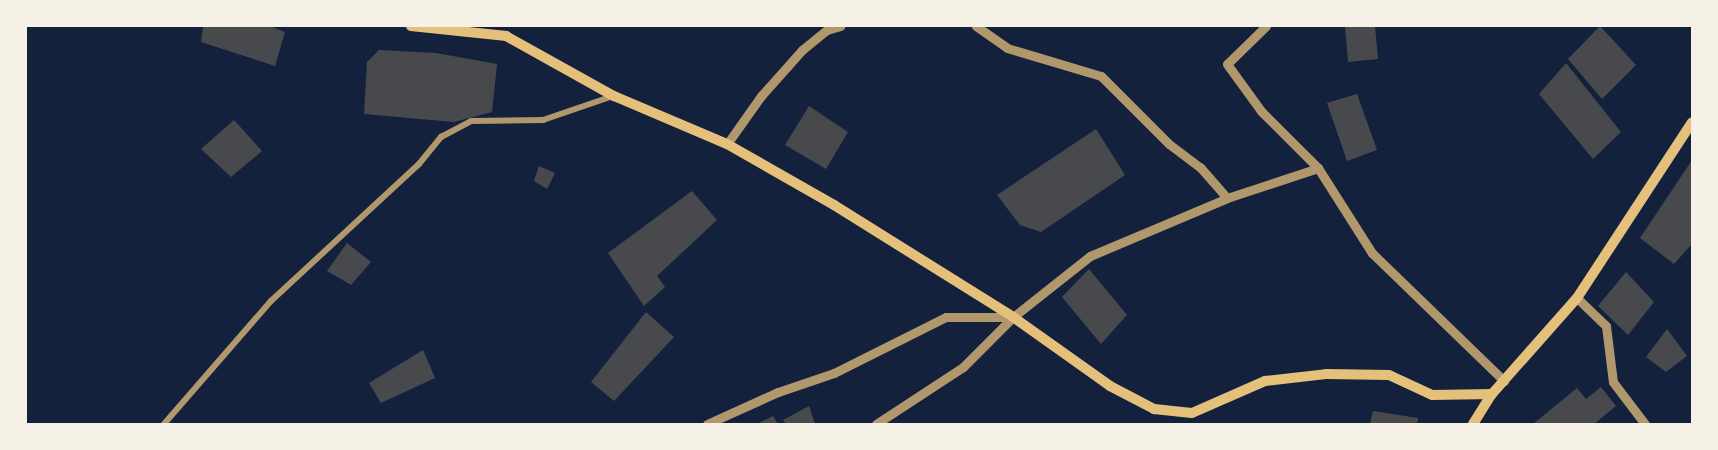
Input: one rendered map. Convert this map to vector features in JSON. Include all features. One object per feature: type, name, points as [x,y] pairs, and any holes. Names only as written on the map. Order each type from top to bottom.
[{"type":"main road","points":[[411,26],[506,36],[614,96],[727,144],[1013,317],[1110,386],[1154,409],[1192,413],[1265,381],[1326,374],[1389,375],[1432,395],[1492,394]]},
{"type":"main road","points":[[1473,424],[1492,394],[1577,298],[1692,122]]},
{"type":"street","points":[[727,144],[761,96],[802,50],[827,30],[840,26]]},
{"type":"street","points":[[976,26],[1007,48],[1101,76],[1169,144],[1200,167],[1227,198]]},
{"type":"street","points":[[1266,26],[1227,64],[1260,111],[1318,168],[1372,254],[1504,381]]},
{"type":"street","points":[[164,424],[272,301],[418,164],[441,137],[471,122],[543,120],[614,96]]},
{"type":"street","points":[[876,424],[963,368],[1013,317],[1090,256],[1227,198],[1318,168]]},
{"type":"street","points":[[1577,298],[1606,326],[1613,382],[1645,424]]},
{"type":"street","points":[[707,424],[778,392],[834,373],[946,317],[1013,317]]},
{"type":"building","points":[[198,26],[269,26],[285,32],[275,66],[201,42],[203,27]]},
{"type":"building","points":[[1345,26],[1375,26],[1378,59],[1348,62]]},
{"type":"building","points":[[1600,26],[1636,65],[1602,99],[1568,59]]},
{"type":"building","points":[[379,50],[436,53],[497,64],[492,112],[454,122],[364,114],[367,62]]},
{"type":"building","points":[[1566,63],[1621,132],[1593,159],[1539,94]]},
{"type":"building","points":[[1357,94],[1377,150],[1347,161],[1327,103]]},
{"type":"building","points":[[809,106],[848,132],[826,169],[785,145]]},
{"type":"building","points":[[234,120],[262,151],[231,177],[201,149]]},
{"type":"building","points":[[1096,129],[1125,175],[1041,232],[1020,225],[997,195]]},
{"type":"building","points":[[1692,160],[1692,244],[1674,264],[1640,238]]},
{"type":"building","points":[[539,166],[555,173],[547,189],[534,181]]},
{"type":"building","points":[[692,191],[717,220],[657,276],[665,287],[644,306],[608,253]]},
{"type":"building","points":[[347,243],[371,262],[351,285],[327,271]]},
{"type":"building","points":[[1089,269],[1127,315],[1101,344],[1062,297]]},
{"type":"building","points":[[1626,272],[1654,302],[1628,335],[1598,306]]},
{"type":"building","points":[[646,312],[674,337],[614,401],[591,382]]},
{"type":"building","points":[[1667,329],[1687,356],[1666,372],[1646,357]]},
{"type":"building","points":[[423,350],[435,378],[381,403],[369,383]]},
{"type":"building","points":[[1601,387],[1616,406],[1594,424],[1533,424],[1577,388],[1586,399]]},
{"type":"building","points":[[809,406],[815,424],[786,424],[783,420]]},
{"type":"building","points":[[1373,411],[1418,418],[1417,424],[1370,424]]},
{"type":"building","points":[[773,416],[778,424],[757,424]]}]
